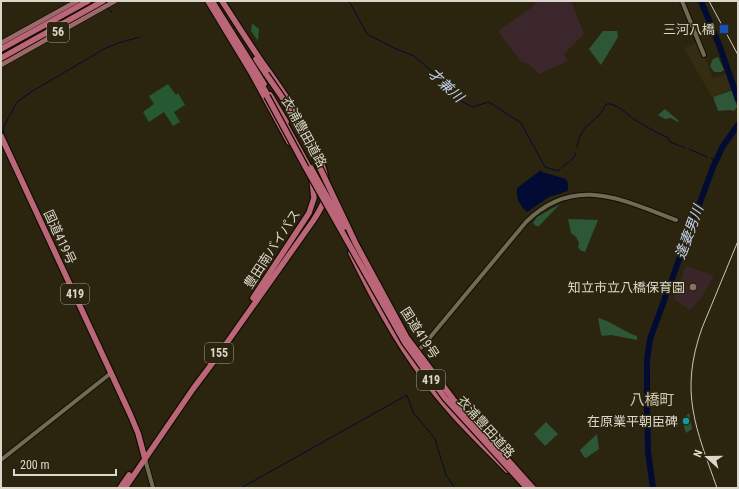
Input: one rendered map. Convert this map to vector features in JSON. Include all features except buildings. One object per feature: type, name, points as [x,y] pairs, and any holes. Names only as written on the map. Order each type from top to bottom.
[{"type":"highway","points":[[1,49],[88,1]]},
{"type":"highway","points":[[1,58],[103,1]]},
{"type":"highway","points":[[210,1],[251,72],[279,126],[308,172],[313,185],[314,195]]},
{"type":"highway","name":"衣浦豊田道路","points":[[210,1],[276,108],[397,330],[445,398],[526,488]]},
{"type":"highway","name":"衣浦豊田道路","points":[[210,1],[278,108],[407,338],[453,399],[534,488]]},
{"type":"highway","name":"155","points":[[222,1],[236,22]]},
{"type":"highway","name":"衣浦豊田道路","points":[[236,22],[251,51],[282,97],[310,146],[352,237],[372,275]]},
{"type":"highway","name":"豊田南バイパス","points":[[144,456],[223,349],[316,216],[322,206],[326,194],[324,170],[306,130],[285,94],[236,22]]},
{"type":"highway","name":"衣浦豊田道路","points":[[235,45],[268,96],[306,168],[356,256]]},
{"type":"highway","name":"国道419号","points":[[1,136],[134,424],[144,456]]},
{"type":"highway","name":"国道419号","points":[[326,194],[330,206],[342,214],[346,220],[415,353],[534,488]]},
{"type":"highway","name":"豊田南バイパス","points":[[144,456],[178,405],[221,348],[242,317],[306,218],[312,205],[314,195]]},
{"type":"highway","name":"国道419号","points":[[314,195],[316,200],[329,212],[346,241],[372,297],[402,348],[426,381],[469,431],[526,488]]},
{"type":"highway","points":[[316,216],[323,210],[329,212]]},
{"type":"highway","name":"419","points":[[388,324],[415,353],[423,369],[426,381]]},
{"type":"highway","name":"155","points":[[120,488],[144,456]]},
{"type":"highway","name":"155","points":[[125,488],[144,456]]},
{"type":"main road","name":"56","points":[[1,43],[77,1]]},
{"type":"main road","name":"56","points":[[1,64],[115,1]]},
{"type":"street","points":[[682,1],[704,55]]},
{"type":"street","points":[[415,353],[526,222],[536,212],[550,203],[567,196],[590,194],[603,195],[676,220]]},
{"type":"street","points":[[1,460],[111,373]]},
{"type":"street","points":[[144,456],[153,488]]},
{"type":"shaded area","points":[[538,1],[571,1],[584,34],[564,54],[568,61],[539,74],[530,65],[520,61],[498,31]]},
{"type":"shaded area","points":[[698,42],[713,78],[726,74],[732,89],[712,97],[684,48]]},
{"type":"shaded area","name":"知立市立八橋保育園","points":[[686,266],[714,276],[701,298],[690,310],[674,299]]},
{"type":"green space","points":[[252,24],[259,29],[258,41],[251,31]]},
{"type":"green space","points":[[603,31],[617,31],[618,37],[601,65],[589,49]]},
{"type":"green space","points":[[718,57],[724,70],[721,72],[714,72],[710,66],[713,59]]},
{"type":"green space","points":[[168,84],[176,95],[178,93],[185,105],[174,112],[180,122],[173,126],[164,112],[149,122],[143,112],[154,104],[149,96]]},
{"type":"green space","points":[[733,90],[737,107],[734,111],[718,111],[713,97]]},
{"type":"green space","points":[[665,109],[679,121],[678,122],[671,118],[665,119],[658,115]]},
{"type":"green space","points":[[560,204],[539,226],[536,226],[533,223],[537,217]]},
{"type":"green space","points":[[568,219],[598,220],[585,252],[580,250],[578,247],[579,243],[576,237],[571,233]]},
{"type":"green space","points":[[598,318],[637,336],[637,340],[611,335],[602,336]]},
{"type":"green space","points":[[689,413],[692,429],[686,433],[682,420]]},
{"type":"green space","points":[[546,422],[558,434],[545,446],[534,434]]},
{"type":"green space","points":[[597,434],[599,449],[586,458],[584,457],[580,450]]},
{"type":"water","points":[[541,170],[542,172],[566,179],[568,183],[568,191],[549,197],[527,212],[519,201],[517,188]]},
{"type":"waterway","name":"才兼川","points":[[349,1],[367,34],[396,49],[414,56],[440,78],[456,98],[472,107],[489,102],[521,123],[545,167],[558,171],[571,161],[576,153]]},
{"type":"waterway","points":[[701,1],[720,47],[738,100]]},
{"type":"waterway","points":[[108,8],[112,13]]},
{"type":"waterway","points":[[3,134],[4,126],[17,102],[31,92],[104,49],[118,43],[140,37]]},
{"type":"waterway","name":"才兼川","points":[[577,147],[582,131],[600,114],[606,104],[610,104],[618,107],[637,121],[668,138],[670,142],[685,148]]},
{"type":"waterway","name":"逢妻男川","points":[[653,488],[648,452],[647,403],[647,360],[650,339],[713,167],[723,146],[738,125]]},
{"type":"waterway","name":"才兼川","points":[[689,149],[707,157]]},
{"type":"waterway","name":"才兼川","points":[[711,158],[716,162]]},
{"type":"waterway","points":[[241,488],[407,395],[413,412],[435,439],[446,475],[455,488]]},
{"type":"railway","points":[[709,1],[738,55]]},
{"type":"railway","points":[[717,488],[697,428],[693,410],[691,391],[692,372],[695,351],[702,328],[738,241]]},
{"type":"place","name":"三河八橋","points":[[724,29]]},
{"type":"place","name":"知立市立八橋保育園","points":[[693,287]]},
{"type":"place","name":"在原業平朝臣碑","points":[[686,421]]},
{"type":"district","name":"八橋町","points":[[652,400]]}]
